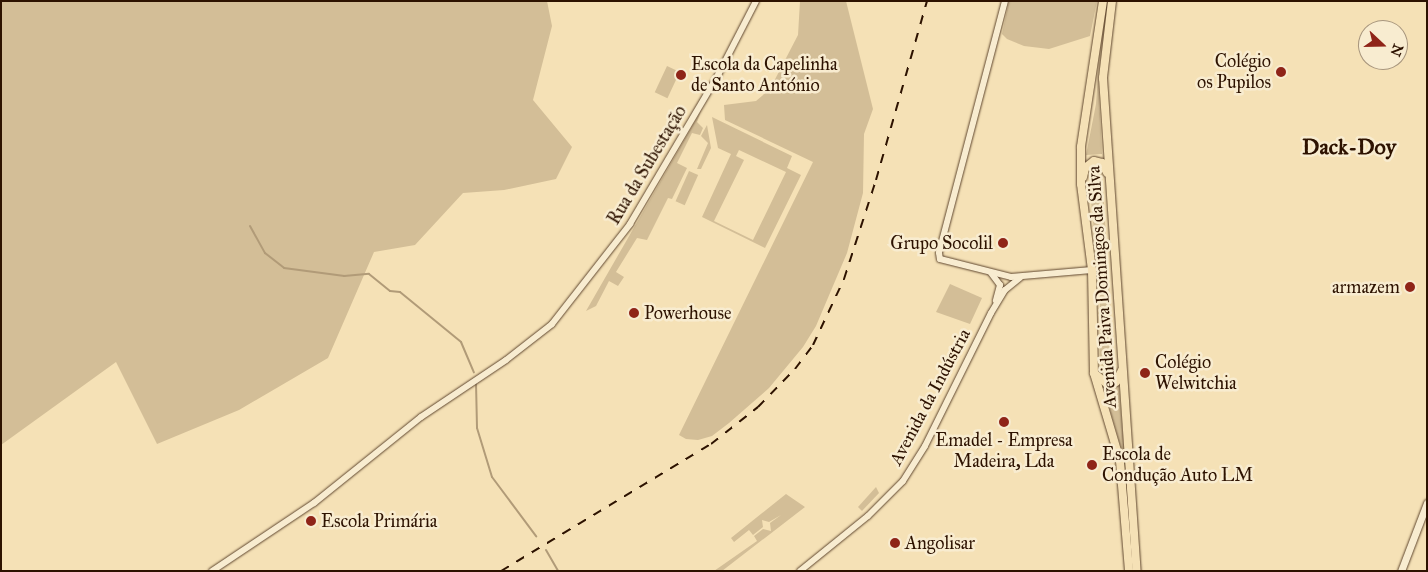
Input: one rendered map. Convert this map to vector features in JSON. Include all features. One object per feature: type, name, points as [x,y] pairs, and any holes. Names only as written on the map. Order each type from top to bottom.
[{"type":"main road","name":"Avenida Paiva Domingos da Silva","points":[[1103,1],[1081,147],[1081,184],[1092,270],[1094,373],[1120,461],[1129,571]]},
{"type":"main road","name":"Avenida Paiva Domingos da Silva","points":[[1112,1],[1103,78],[1137,571]]},
{"type":"main road","points":[[1081,184],[1085,168],[1094,161],[1102,163],[1110,182]]},
{"type":"main road","points":[[1094,373],[1101,382],[1112,383],[1120,378],[1123,368]]},
{"type":"main road","points":[[1401,571],[1427,503]]},
{"type":"street","name":"Rua da Subestação","points":[[212,571],[314,504],[421,418],[552,324],[620,239],[701,105],[756,1]]},
{"type":"street","points":[[1005,1],[939,253],[945,262],[991,274],[1023,276],[1092,270]]},
{"type":"street","name":"Avenida da Indústria","points":[[991,274],[1000,285],[991,313]]},
{"type":"street","name":"Avenida da Indústria","points":[[800,571],[868,516],[903,481],[928,440],[991,313],[1005,290],[1023,276]]},
{"type":"shaded area","points":[[1,1],[547,1],[552,26],[533,100],[572,147],[556,179],[504,190],[463,193],[415,245],[374,252],[328,358],[239,410],[157,444],[116,362],[1,445]]},
{"type":"shaded area","points":[[800,1],[846,1],[873,109],[864,134],[863,193],[847,253],[816,326],[803,347],[769,388],[729,423],[712,436],[698,440],[686,439],[679,435],[813,162],[725,120],[724,105],[756,101],[770,89],[798,35]]},
{"type":"shaded area","points":[[1009,1],[1097,1],[1090,36],[1049,49],[1024,46],[1007,39],[1002,34]]},
{"type":"shaded area","points":[[667,66],[680,72],[667,98],[655,92]]},
{"type":"shaded area","points":[[1098,75],[1102,154],[1086,155],[1096,104]]},
{"type":"shaded area","points":[[701,111],[697,122],[703,128],[700,135],[692,133],[677,163],[687,168],[672,199],[668,198],[647,240],[637,238],[616,272],[624,277],[618,286],[609,281],[596,306],[586,311]]},
{"type":"shaded area","points":[[712,117],[792,156],[787,168],[801,175],[765,248],[702,217],[731,154],[718,148]],"holes":[[[739,150],[786,172],[753,240],[714,221],[744,160],[736,156]]]},
{"type":"shaded area","points":[[707,125],[711,148],[701,169],[697,169],[708,143],[701,136]]},
{"type":"shaded area","points":[[1095,167],[1100,170],[1102,176],[1106,235],[1114,365],[1109,375],[1103,372],[1100,359],[1100,291],[1089,181]]},
{"type":"shaded area","points":[[689,171],[698,175],[685,205],[676,201]]},
{"type":"shaded area","points":[[950,284],[982,298],[970,324],[936,312]]},
{"type":"shaded area","points":[[1119,385],[1122,427],[1126,464],[1103,387]]},
{"type":"shaded area","points":[[876,487],[879,493],[862,511],[858,507]]},
{"type":"shaded area","points":[[786,494],[805,507],[722,571],[714,571],[757,541],[754,536],[763,529],[771,531],[770,523],[781,515],[769,522],[762,520],[763,527],[753,535],[749,530],[734,542],[731,538]]},
{"type":"waterway","points":[[250,226],[265,253],[284,268],[344,276],[369,274],[390,291],[400,292],[461,342],[474,372]]},
{"type":"waterway","points":[[476,383],[477,428],[492,477],[536,536]]},
{"type":"waterway","points":[[546,550],[558,571]]},
{"type":"railway","points":[[501,571],[711,444],[758,407],[795,369],[813,345],[844,279],[876,180],[927,1]]},
{"type":"place","name":"Colégio os Pupilos","points":[[1281,72]]},
{"type":"place","name":"Escola da Capelinha de Santo António","points":[[681,75]]},
{"type":"place","name":"Grupo Socolil","points":[[1003,243]]},
{"type":"place","name":"armazem","points":[[1410,287]]},
{"type":"place","name":"Powerhouse","points":[[634,313]]},
{"type":"place","name":"Colégio Welwitchia","points":[[1145,373]]},
{"type":"place","name":"Emadel - Empresa Madeira, Lda","points":[[1004,422]]},
{"type":"place","name":"Escola de Condução Auto LM","points":[[1092,465]]},
{"type":"place","name":"Escola Primária","points":[[311,521]]},
{"type":"place","name":"Angolisar","points":[[895,543]]},
{"type":"district","name":"Dack-Doy","points":[[1349,147]]}]
